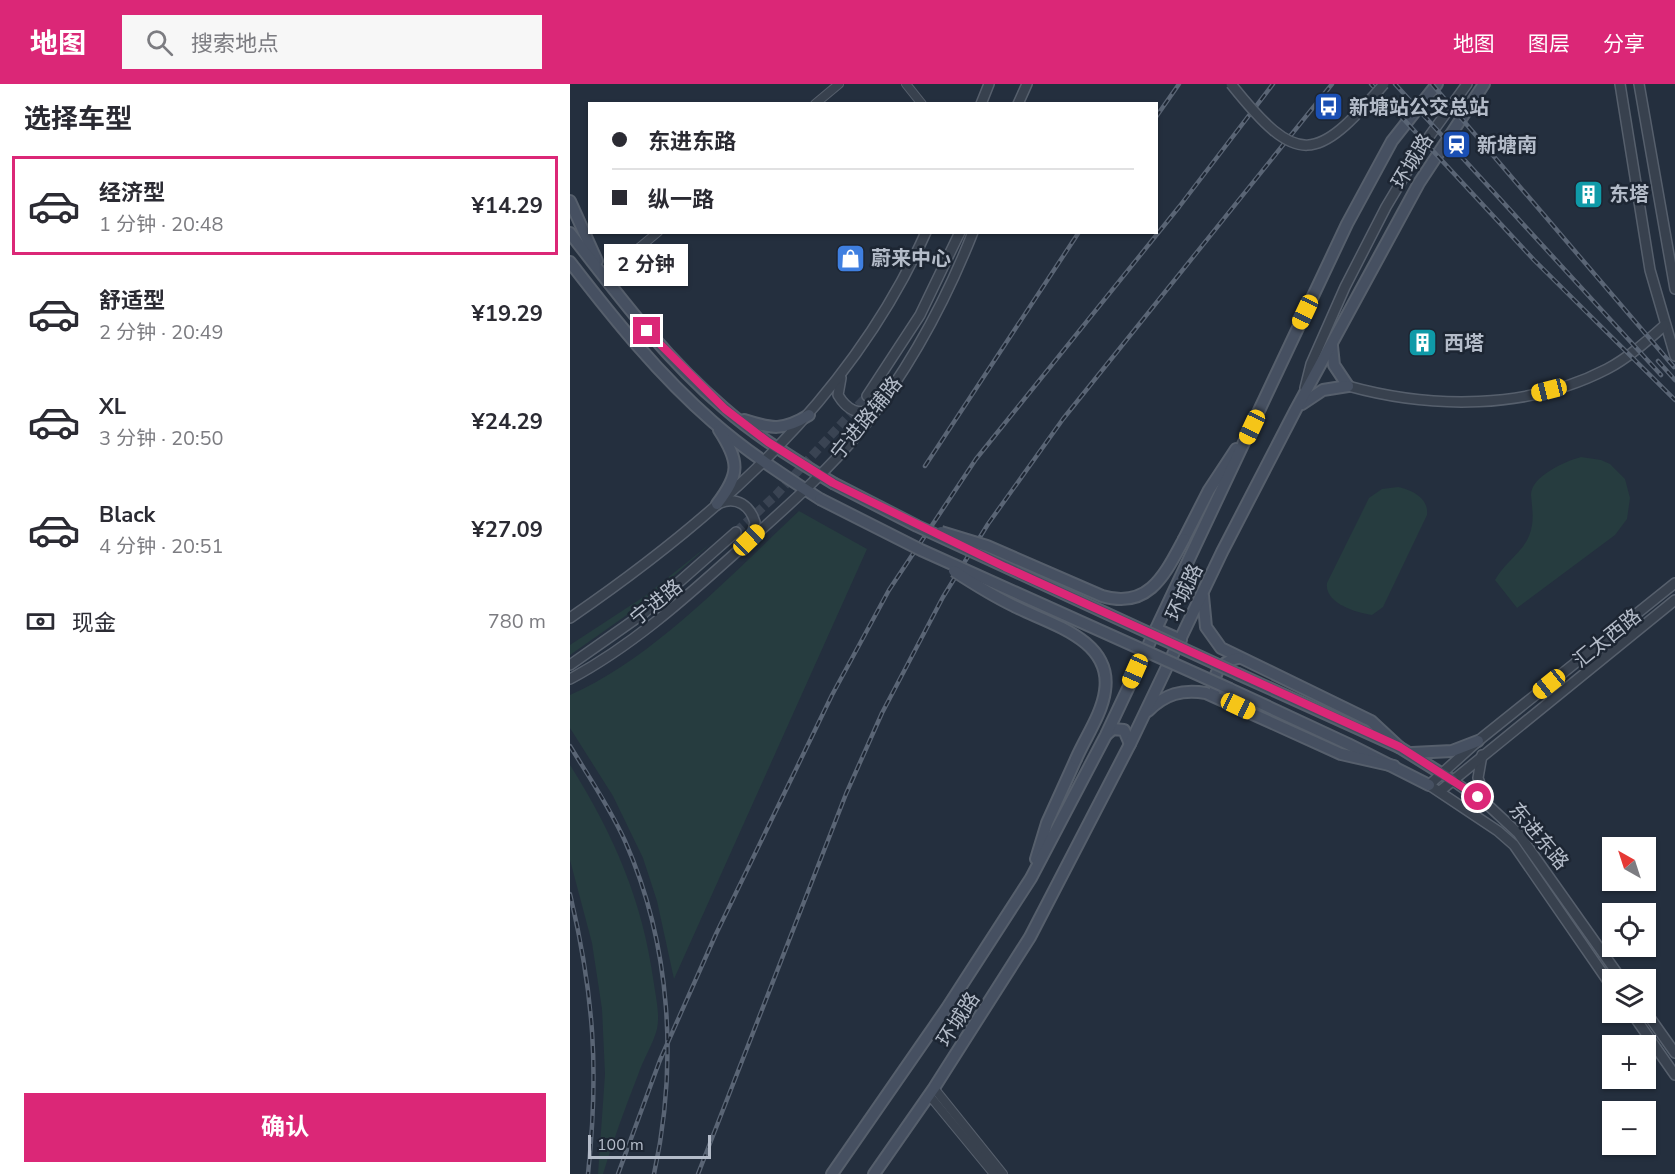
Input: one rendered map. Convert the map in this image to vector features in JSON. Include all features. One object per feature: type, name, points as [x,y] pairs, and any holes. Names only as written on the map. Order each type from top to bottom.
[{"type":"main road","name":"环城路","points":[[1030,878],[1106,735],[1329,263],[1392,141],[1437,84]]},
{"type":"main road","name":"环城路","points":[[874,1174],[931,1092],[1030,937],[1130,744],[1295,411],[1419,183],[1484,84]]},
{"type":"main road","points":[[570,201],[604,277]]},
{"type":"main road","points":[[570,233],[665,351],[725,409],[777,447],[833,483],[917,526],[1400,747]]},
{"type":"main road","points":[[570,262],[640,350],[714,423],[763,461],[820,499],[921,550],[1230,689],[1394,766]]},
{"type":"main road","points":[[1295,411],[1316,394],[1331,388],[1348,386],[1334,365],[1332,345]]},
{"type":"main road","points":[[725,409],[744,420],[775,428],[791,426],[809,415]]},
{"type":"main road","points":[[714,423],[730,447],[736,470],[733,481],[717,504]]},
{"type":"main road","points":[[917,526],[975,542],[1097,594],[1120,600],[1139,596],[1156,584],[1184,539],[1219,472],[1252,427]]},
{"type":"main road","points":[[832,1174],[947,1008],[1030,878],[1047,823],[1106,690],[1104,668],[1100,659],[1079,637],[992,594],[921,550]]},
{"type":"main road","points":[[1203,595],[1204,619],[1209,635],[1221,648],[1371,721],[1400,747]]},
{"type":"main road","points":[[1156,629],[1181,640]]},
{"type":"main road","points":[[1219,698],[1214,684],[1216,675],[1224,663],[1238,658]]},
{"type":"main road","points":[[1143,715],[1160,699],[1181,691],[1206,693],[1341,754],[1394,766]]},
{"type":"main road","points":[[1106,735],[1119,728],[1128,735],[1130,744]]},
{"type":"main road","points":[[1410,753],[1452,751],[1478,741]]},
{"type":"main road","name":"东进东路","points":[[1400,747],[1452,780]]},
{"type":"main road","name":"东进东路","points":[[1394,766],[1429,785]]},
{"type":"street","points":[[817,102],[839,84]]},
{"type":"street","points":[[906,84],[920,102]]},
{"type":"street","points":[[982,102],[989,84]]},
{"type":"street","points":[[1019,102],[1027,84]]},
{"type":"street","points":[[1231,84],[1269,128],[1283,139],[1300,145],[1318,143],[1341,130],[1384,84]]},
{"type":"street","points":[[1302,399],[1311,364],[1346,287],[1404,175],[1467,84]]},
{"type":"street","points":[[1620,84],[1650,270],[1675,356]]},
{"type":"street","points":[[1639,84],[1675,289]]},
{"type":"street","points":[[604,277],[656,234]]},
{"type":"street","points":[[570,618],[633,574],[717,504],[809,415],[841,375],[895,298],[925,234]]},
{"type":"street","points":[[867,396],[920,315],[959,234]]},
{"type":"street","name":"宁进路辅路","points":[[570,678],[633,639],[749,540],[819,474],[861,430],[911,360],[935,318],[957,274],[972,234]]},
{"type":"street","points":[[1348,386],[1408,399],[1448,402],[1489,400],[1530,394],[1569,384],[1607,369],[1665,325]]},
{"type":"street","points":[[841,375],[838,395],[849,409],[870,410],[880,404]]},
{"type":"street","points":[[717,504],[733,500],[748,507],[755,522],[753,534],[749,540]]},
{"type":"street","name":"宁进路","points":[[570,665],[644,614],[736,532]]},
{"type":"street","name":"汇太西路","points":[[1429,785],[1478,741],[1675,584]]},
{"type":"street","name":"汇太西路","points":[[1440,791],[1675,600]]},
{"type":"street","points":[[1483,754],[1478,778],[1483,795],[1490,807]]},
{"type":"street","name":"东进东路","points":[[1452,780],[1490,807],[1518,833],[1545,867],[1615,969]]},
{"type":"street","name":"东进东路","points":[[1429,785],[1498,831],[1514,845],[1602,973]]},
{"type":"street","points":[[1639,1023],[1675,1075]]},
{"type":"street","points":[[1654,1023],[1675,1053]]},
{"type":"street","points":[[931,1092],[994,1174]]},
{"type":"street","points":[[931,1092],[1003,1174]]},
{"type":"green space","points":[[1581,457],[1610,464],[1625,479],[1630,498],[1627,519],[1615,535],[1517,608],[1495,580],[1529,536],[1533,520],[1531,495],[1533,488],[1550,470]]},
{"type":"green space","points":[[1398,487],[1419,496],[1425,504],[1427,515],[1383,607],[1372,615],[1342,606],[1327,590],[1327,583],[1369,498],[1382,489]]},
{"type":"green space","points":[[799,511],[867,549],[674,979],[657,901],[643,858],[613,796],[570,728],[570,695],[632,660],[662,637],[691,613]]},
{"type":"green space","points":[[711,543],[641,605],[570,655],[570,645],[645,596]]},
{"type":"green space","points":[[570,765],[613,843],[634,897],[649,954],[658,1012],[655,1035],[628,1100],[603,1174],[598,1174],[605,1074],[602,1009],[592,943],[570,860]]},
{"type":"tunnel","points":[[736,532],[776,495],[867,396]]},
{"type":"railway","points":[[1158,114],[1179,84]]},
{"type":"railway","points":[[1158,233],[1273,84]]},
{"type":"railway","points":[[698,1174],[846,794],[882,713],[943,597],[988,524],[1063,419],[1332,84]]},
{"type":"railway","points":[[1371,84],[1534,260],[1675,400]]},
{"type":"railway","points":[[1395,84],[1661,375]]},
{"type":"railway","points":[[1432,84],[1674,367]]},
{"type":"railway","points":[[925,466],[1078,234]]},
{"type":"railway","points":[[618,1174],[660,1060],[716,934],[832,695],[889,590],[976,459],[1157,234]]},
{"type":"railway","points":[[1658,361],[1675,380]]},
{"type":"railway","points":[[570,746],[625,841],[652,921],[661,963],[668,1048],[662,1132],[654,1174]]},
{"type":"railway","points":[[570,894],[584,966],[592,1033],[593,1101],[588,1174]]},
{"type":"place","name":"新塘站公交总站","points":[[1328,107]]},
{"type":"place","name":"新塘南","points":[[1456,145]]},
{"type":"place","name":"东塔","points":[[1588,194]]},
{"type":"place","name":"蔚来中心","points":[[850,258]]},
{"type":"place","name":"西塔","points":[[1423,343]]},
{"type":"route","points":[[647,331],[683,370],[725,409],[768,442],[833,483],[877,507],[1005,567],[1400,747],[1478,797]]}]
